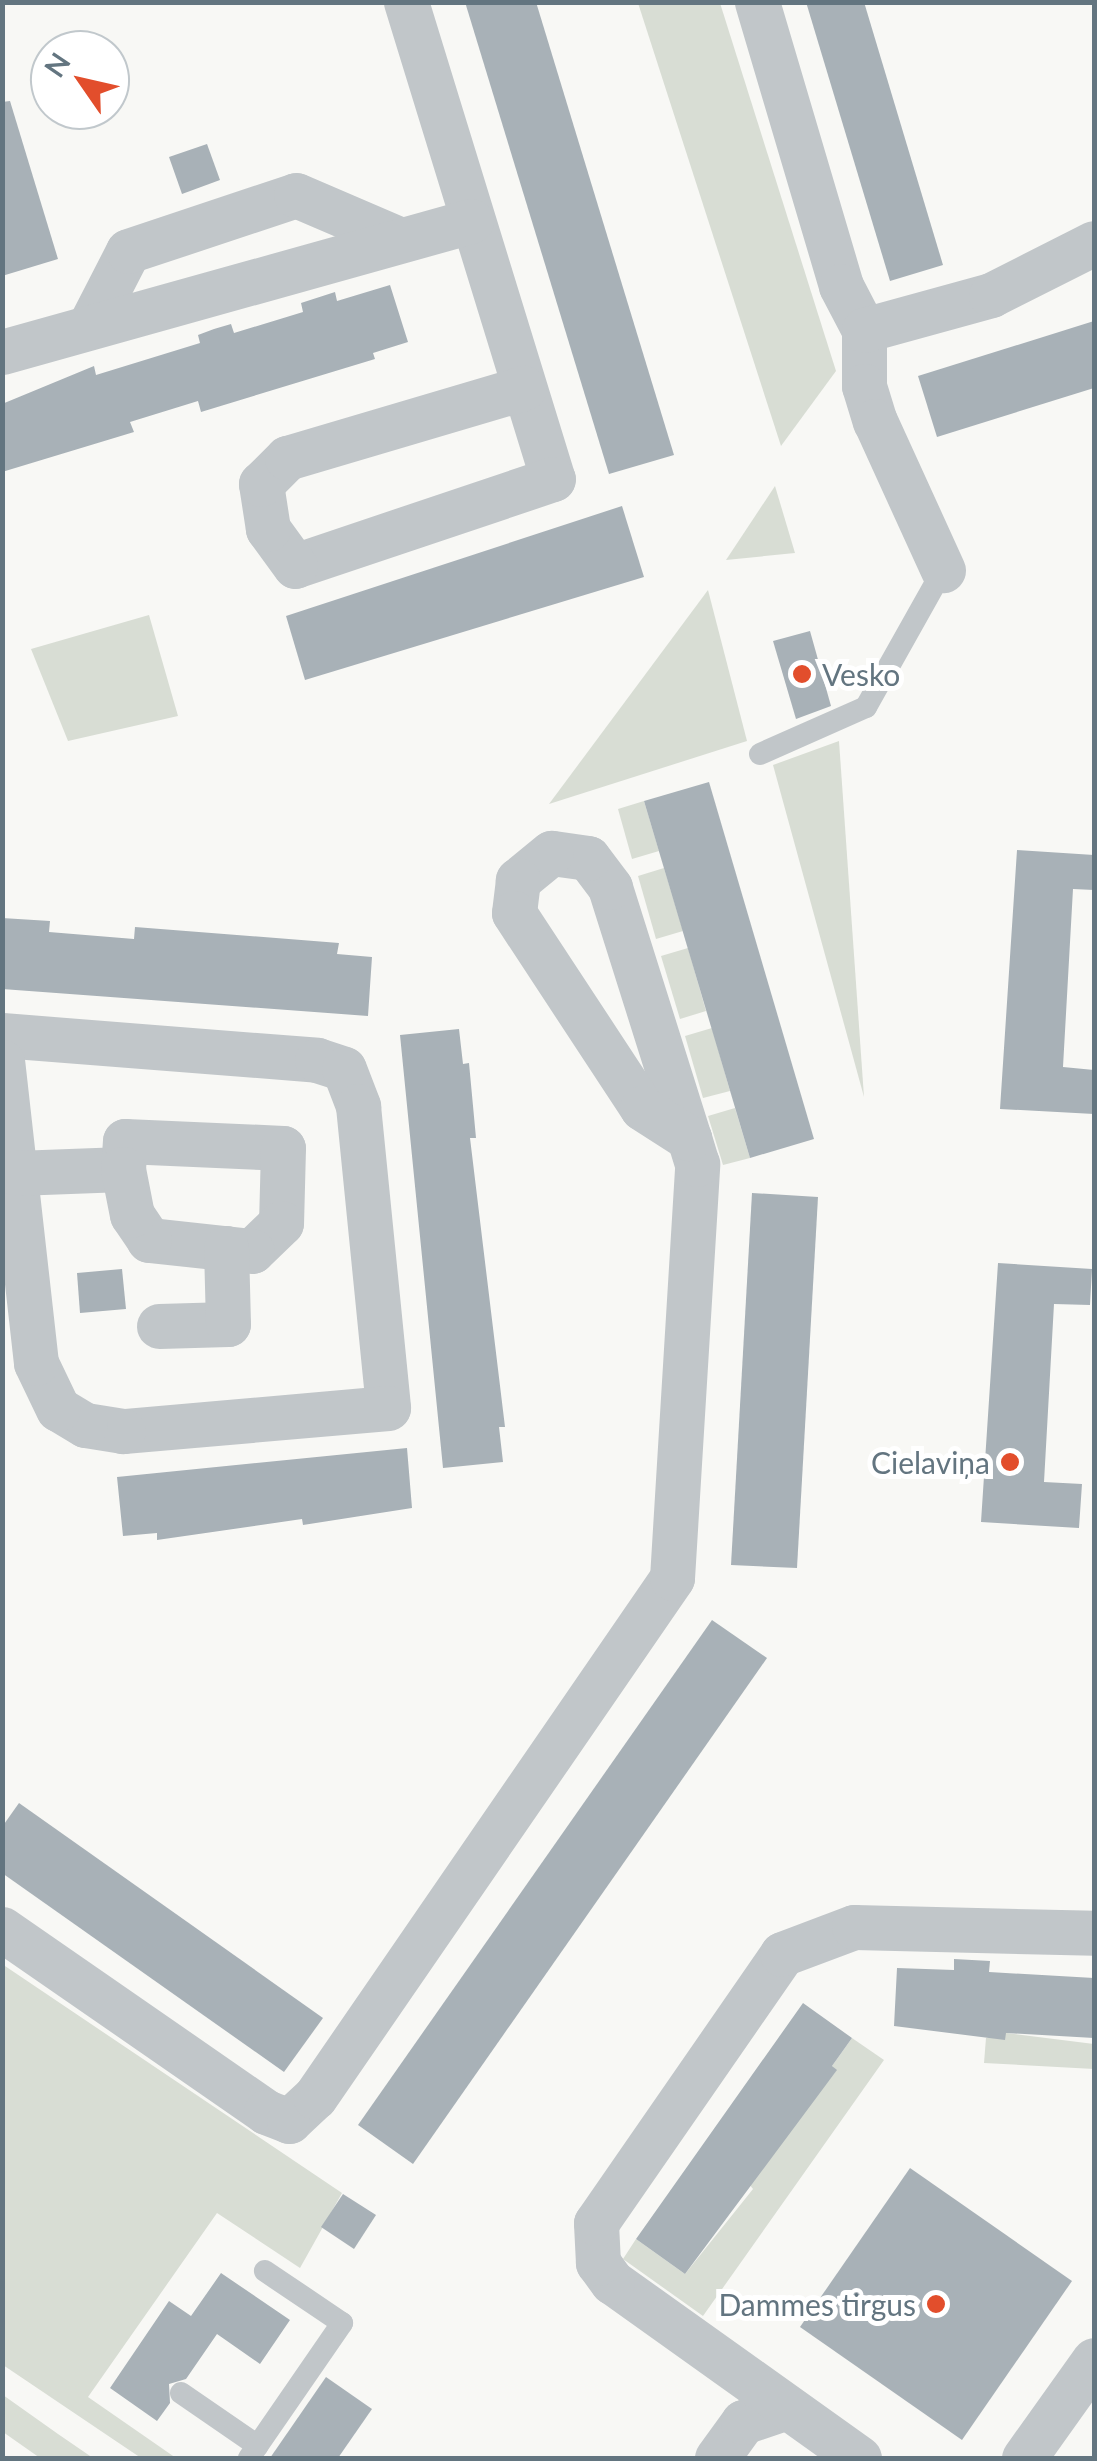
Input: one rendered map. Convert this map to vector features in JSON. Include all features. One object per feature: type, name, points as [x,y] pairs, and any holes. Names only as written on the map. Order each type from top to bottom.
[{"type":"street","points":[[406,2],[470,221],[524,388],[553,479],[295,566],[268,529],[261,484],[287,458],[524,388]]},
{"type":"street","points":[[758,2],[841,286],[864,330],[864,386],[875,421],[943,570]]},
{"type":"street","points":[[89,327],[128,251],[296,195],[401,240]]},
{"type":"street","points":[[2,352],[470,221]]},
{"type":"street","points":[[864,330],[991,296],[1094,243]]},
{"type":"street","points":[[2,1929],[266,2112],[290,2121],[315,2097],[672,1578],[700,1188],[689,1138],[602,869],[569,851],[552,853],[518,880],[512,896],[519,925],[642,1108],[689,1138]]},
{"type":"street","points":[[2,1036],[316,1060],[344,1069],[358,1106],[388,1408],[123,1431],[70,1418],[44,1388],[36,1363],[2,1062]]},
{"type":"street","points":[[124,1140],[283,1148],[282,1223],[252,1251],[149,1240],[132,1215],[123,1169],[124,1140]]},
{"type":"street","points":[[16,1172],[123,1169]]},
{"type":"street","points":[[159,1326],[228,1324],[226,1248]]},
{"type":"street","points":[[859,2458],[612,2282],[598,2263],[596,2222],[782,1954],[854,1927],[1094,1933]]},
{"type":"street","points":[[1024,2458],[1094,2360]]},
{"type":"street","points":[[716,2458],[742,2422],[787,2407]]},
{"type":"lane","points":[[760,754],[866,707],[943,570]]},
{"type":"lane","points":[[181,2393],[253,2452],[342,2324],[265,2271]]},
{"type":"shaded area","points":[[638,3],[720,3],[836,371],[781,446]]},
{"type":"shaded area","points":[[775,486],[795,553],[726,560]]},
{"type":"shaded area","points":[[708,590],[747,741],[549,804]]},
{"type":"shaded area","points":[[149,615],[178,716],[68,741],[31,649]]},
{"type":"shaded area","points":[[839,741],[864,1097],[773,765]]},
{"type":"shaded area","points":[[644,801],[659,851],[632,859],[618,809]]},
{"type":"shaded area","points":[[664,868],[683,931],[656,939],[638,876]]},
{"type":"shaded area","points":[[688,948],[706,1011],[680,1019],[661,956]]},
{"type":"shaded area","points":[[712,1028],[730,1091],[703,1098],[685,1036]]},
{"type":"shaded area","points":[[735,1108],[750,1158],[723,1165],[708,1116]]},
{"type":"shaded area","points":[[2,1964],[342,2193],[300,2268],[217,2213],[88,2397],[176,2458],[141,2458],[3,2365]]},
{"type":"shaded area","points":[[1006,2033],[1094,2044],[1094,2069],[984,2063],[986,2038]]},
{"type":"shaded area","points":[[852,2038],[884,2060],[703,2316],[623,2259],[636,2239],[685,2274],[753,2189],[749,2184],[836,2071],[832,2066]]},
{"type":"shaded area","points":[[3,2395],[93,2458],[40,2458],[3,2432]]},
{"type":"building","points":[[465,2],[536,2],[674,455],[609,474]]},
{"type":"building","points":[[806,2],[864,2],[943,265],[890,281]]},
{"type":"building","points":[[10,101],[58,259],[2,276],[2,102]]},
{"type":"building","points":[[207,144],[220,180],[182,194],[169,157]]},
{"type":"building","points":[[390,285],[408,342],[373,353],[375,359],[201,412],[198,401],[130,422],[134,432],[2,472],[2,404],[94,366],[96,375],[200,343],[198,335],[214,329],[231,324],[234,333],[303,312],[301,303],[335,292],[337,301]]},
{"type":"building","points":[[1094,321],[1094,388],[937,437],[918,376]]},
{"type":"building","points":[[622,506],[644,577],[305,680],[286,616]]},
{"type":"building","points":[[810,631],[831,706],[796,719],[773,641]]},
{"type":"building","points":[[709,782],[814,1139],[750,1158],[644,801]]},
{"type":"building","points":[[1017,850],[1094,855],[1094,890],[1073,889],[1063,1067],[1094,1070],[1094,1114],[1000,1109]]},
{"type":"building","points":[[2,918],[50,921],[49,932],[134,939],[135,927],[339,943],[337,954],[372,957],[368,1016],[2,989]]},
{"type":"building","points":[[459,1029],[463,1064],[469,1063],[476,1138],[470,1138],[505,1427],[499,1427],[503,1462],[443,1468],[400,1035]]},
{"type":"building","points":[[752,1193],[818,1197],[797,1568],[731,1565]]},
{"type":"building","points":[[998,1263],[1092,1269],[1090,1305],[1054,1304],[1044,1482],[1082,1484],[1079,1528],[981,1522]]},
{"type":"building","points":[[122,1269],[126,1309],[80,1313],[77,1273]]},
{"type":"building","points":[[407,1448],[412,1508],[303,1525],[302,1519],[157,1540],[157,1533],[123,1536],[117,1477]]},
{"type":"building","points":[[712,1620],[767,1658],[413,2164],[358,2125]]},
{"type":"building","points":[[19,1803],[323,2018],[284,2072],[2,1873],[2,1827]]},
{"type":"building","points":[[954,1959],[990,1961],[989,1972],[1094,1978],[1094,2038],[1006,2033],[1005,2040],[894,2026],[897,1968],[954,1970]]},
{"type":"building","points":[[803,2003],[852,2038],[832,2066],[837,2070],[685,2274],[636,2239]]},
{"type":"building","name":"Dammes tirgus","points":[[910,2168],[1072,2281],[962,2440],[800,2327]]},
{"type":"building","points":[[343,2194],[376,2215],[354,2249],[321,2227]]},
{"type":"building","points":[[221,2273],[290,2320],[260,2364],[217,2334],[186,2379],[169,2384],[170,2403],[157,2421],[110,2388],[169,2301],[191,2316]]},
{"type":"building","points":[[326,2377],[372,2409],[338,2458],[270,2458]]},
{"type":"place","name":"Vesko","points":[[802,674]]},
{"type":"place","name":"Cielaviņa","points":[[1010,1462]]},
{"type":"place","name":"Dammes tirgus","points":[[936,2304]]}]
